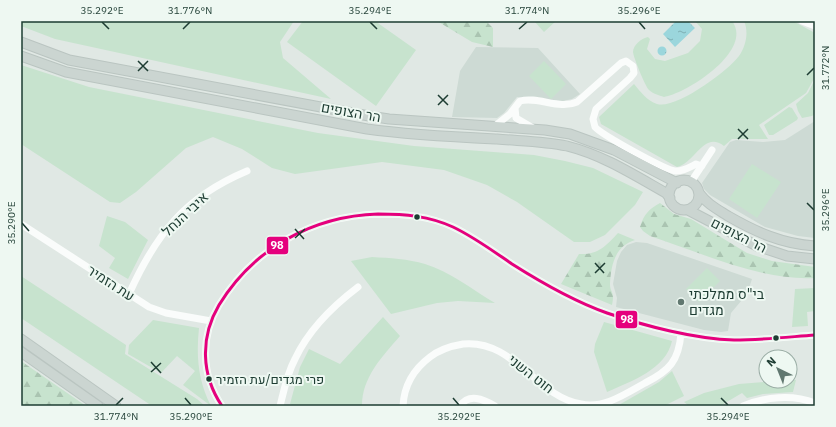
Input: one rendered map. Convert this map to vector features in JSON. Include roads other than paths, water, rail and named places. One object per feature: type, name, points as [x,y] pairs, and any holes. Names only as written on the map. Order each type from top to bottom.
[{"type":"main road","name":"הר הצופים","points":[[21,42],[69,60],[369,116],[390,119],[535,129],[570,134],[600,144],[677,183]]},
{"type":"main road","name":"הר הצופים","points":[[21,56],[66,72],[367,129],[408,134],[543,142],[567,146],[625,169],[666,193],[670,198]]},
{"type":"main road","points":[[681,181],[691,182],[697,188],[699,193],[697,203],[688,210],[678,209],[671,203],[671,188],[677,183],[681,181]]},
{"type":"main road","name":"הר הצופים","points":[[699,193],[710,205],[751,229],[776,239],[815,246]]},
{"type":"main road","name":"הר הצופים","points":[[688,210],[757,246],[788,256],[815,259]]},
{"type":"main road","points":[[21,339],[116,406]]},
{"type":"main road","points":[[21,352],[98,406]]},
{"type":"street","points":[[802,21],[815,26]]},
{"type":"street","points":[[495,126],[506,119],[520,101],[524,100],[574,104],[620,63],[626,61],[633,66],[634,73],[596,109],[593,119],[595,127],[661,166],[674,171],[687,169],[696,164],[702,166]]},
{"type":"street","points":[[515,108],[516,118],[535,129]]},
{"type":"street","points":[[691,182],[712,150]]},
{"type":"street","name":"איבי הנחל","points":[[129,294],[152,250],[175,219],[219,184],[247,171]]},
{"type":"street","points":[[222,406],[211,386],[206,367],[205,341],[211,321],[220,303],[246,272],[266,254],[295,233],[323,222],[357,215],[400,214],[421,216],[435,220],[464,233],[549,287],[609,314],[701,337],[736,340],[815,336]]},
{"type":"street","name":"עת הזמיר","points":[[21,224],[149,306],[166,313],[211,321]]},
{"type":"street","points":[[280,406],[289,372],[302,345],[327,315],[358,287]]},
{"type":"street","name":"חוט השני","points":[[403,406],[409,382],[425,361],[446,348],[469,344],[494,348],[514,360],[560,397],[569,401],[591,405],[614,400],[666,371],[677,356],[681,333]]},
{"type":"street","points":[[460,406],[468,398],[474,398],[495,406]]},
{"type":"street","points":[[743,406],[766,399],[782,398],[795,398],[815,403]]},
{"type":"water","points":[[676,21],[688,21],[695,28],[675,47],[663,34]]},
{"type":"water","points":[[660,47],[664,47],[666,51],[664,55],[660,55],[658,53],[658,49]]},
{"type":"place","name":"בי\"ס ממלכתי מגדים","points":[[681,302]]},
{"type":"place","name":"פרי מגדים/עת הזמיר","points":[[209,379]]}]
